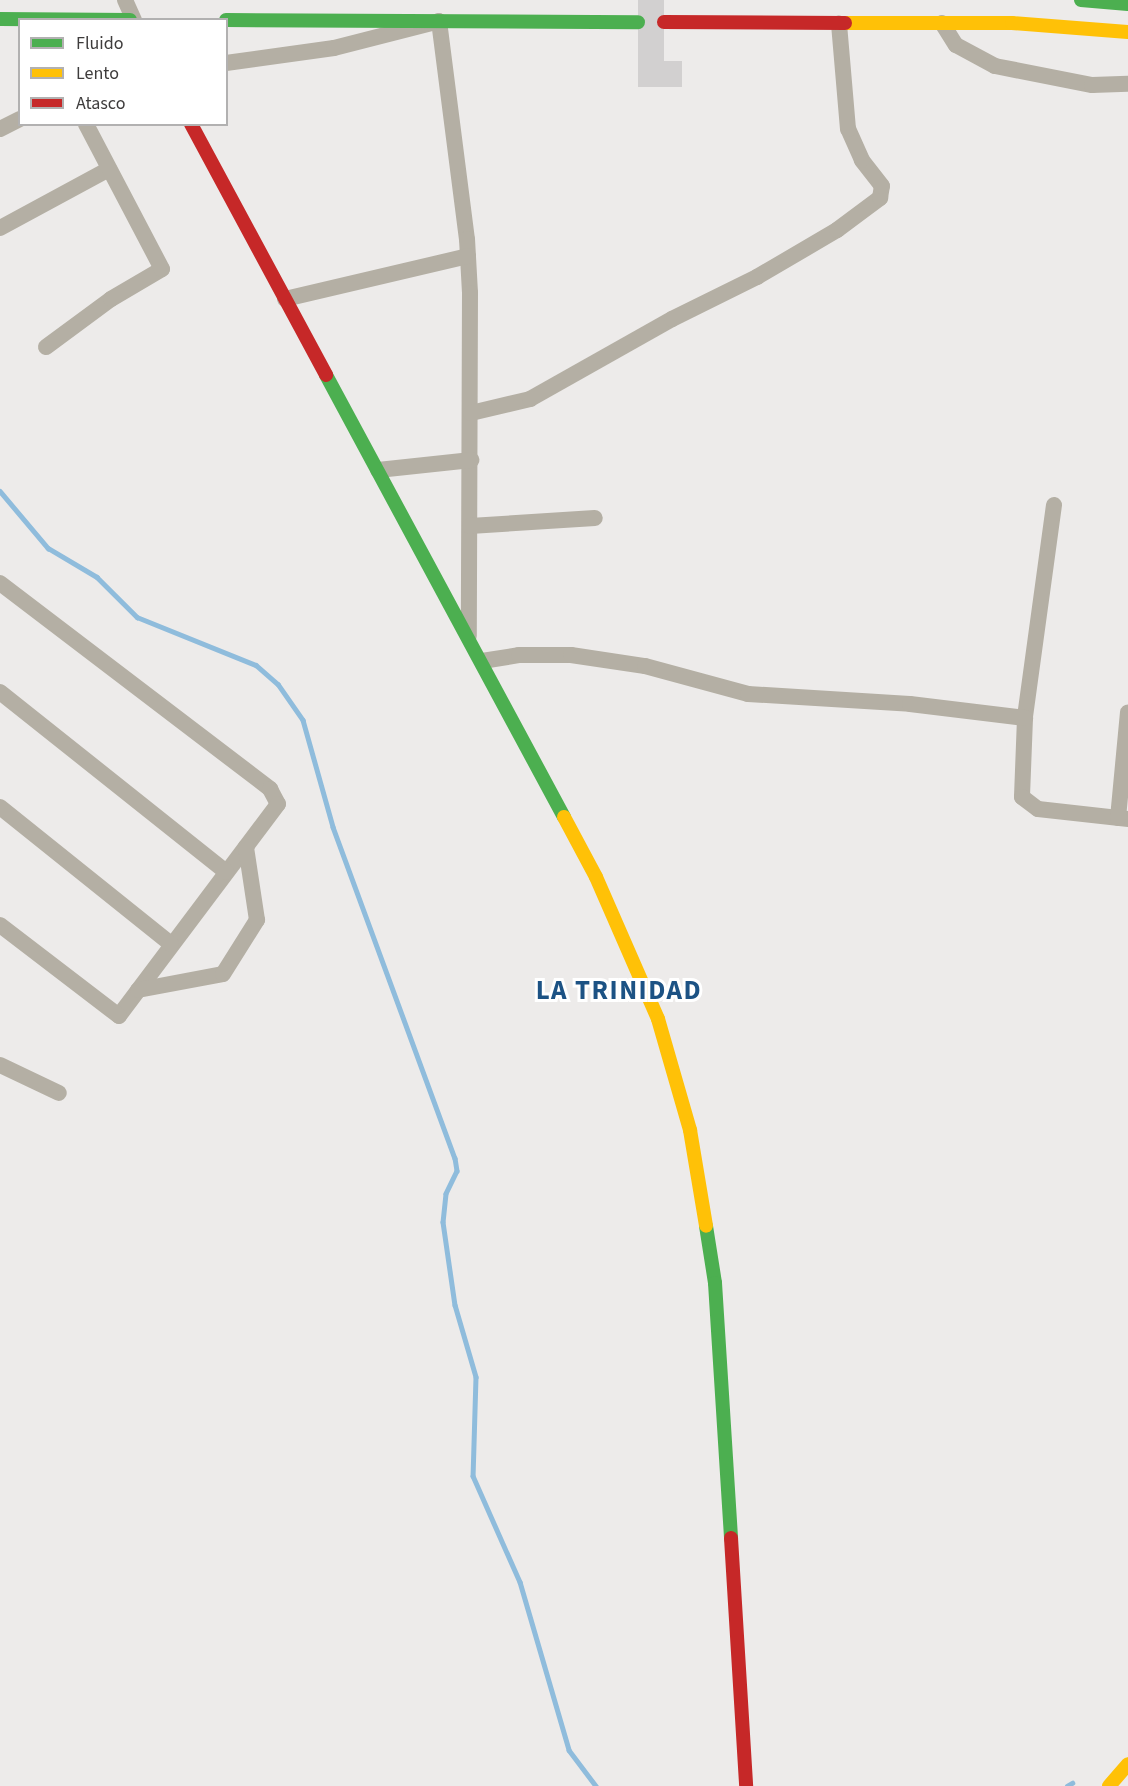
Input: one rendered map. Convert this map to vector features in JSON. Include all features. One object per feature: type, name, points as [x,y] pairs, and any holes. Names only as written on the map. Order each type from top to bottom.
[{"type":"main road","points":[[1081,0],[1128,4]]},
{"type":"main road","points":[[228,20],[439,21],[544,16],[638,22]]},
{"type":"main road","points":[[664,22],[764,17],[839,23],[1071,25],[1128,32]]},
{"type":"main road","points":[[0,19],[18,19]]},
{"type":"main road","points":[[192,126],[597,877],[658,1019],[690,1130],[715,1283],[746,1786]]},
{"type":"main road","points":[[1109,1786],[1128,1764]]},
{"type":"street","points":[[125,0],[131,18]]},
{"type":"street","points":[[228,63],[334,48],[439,21],[468,256],[471,413],[469,636]]},
{"type":"street","points":[[471,413],[530,399],[672,319],[757,278],[837,230],[880,198],[882,186],[862,160],[848,129],[839,23]]},
{"type":"street","points":[[942,23],[956,45],[995,66],[1092,85],[1128,84]]},
{"type":"street","points":[[0,129],[18,120]]},
{"type":"street","points":[[46,347],[111,299],[162,268],[87,126]]},
{"type":"street","points":[[0,228],[109,169]]},
{"type":"street","points":[[285,299],[468,256]]},
{"type":"street","points":[[378,470],[471,459]]},
{"type":"street","points":[[1054,506],[1025,718],[1020,781],[1022,796],[1027,804],[1038,809],[1123,819],[1128,712]]},
{"type":"street","points":[[470,526],[595,518]]},
{"type":"street","points":[[0,925],[119,1016],[278,804],[270,789],[3,592]]},
{"type":"street","points":[[482,661],[519,655],[571,655],[645,666],[732,692],[910,704],[1025,718]]},
{"type":"street","points":[[0,692],[226,872]]},
{"type":"street","points":[[0,807],[171,944]]},
{"type":"street","points":[[138,990],[223,974],[257,920],[246,847]]},
{"type":"street","points":[[0,1065],[59,1093]]},
{"type":"building","points":[[638,0],[664,0],[664,61],[682,61],[682,87],[638,87]]},
{"type":"waterway","points":[[0,491],[48,548],[97,577],[137,617],[256,665],[278,684],[303,720],[333,827],[455,1158],[457,1171],[446,1194],[443,1222],[455,1305],[476,1377],[473,1476],[520,1582],[569,1750],[596,1786]]},
{"type":"waterway","points":[[1067,1786],[1072,1783]]},
{"type":"traffic: fast","points":[[1081,0],[1128,4]]},
{"type":"traffic: fast","points":[[0,19],[18,19]]},
{"type":"traffic: fast","points":[[228,20],[638,22]]},
{"type":"traffic: fast","points":[[326,375],[564,817]]},
{"type":"traffic: fast","points":[[706,1226],[715,1283],[731,1538]]},
{"type":"traffic: slow","points":[[845,23],[1012,23],[1128,32]]},
{"type":"traffic: slow","points":[[564,817],[596,877],[658,1019],[690,1130],[706,1226]]},
{"type":"traffic: slow","points":[[1109,1786],[1128,1764]]},
{"type":"traffic: jam","points":[[664,22],[845,23]]},
{"type":"traffic: jam","points":[[192,126],[326,375]]},
{"type":"traffic: jam","points":[[731,1538],[746,1786]]},
{"type":"district","name":"LA TRINIDAD","points":[[619,991]]}]
